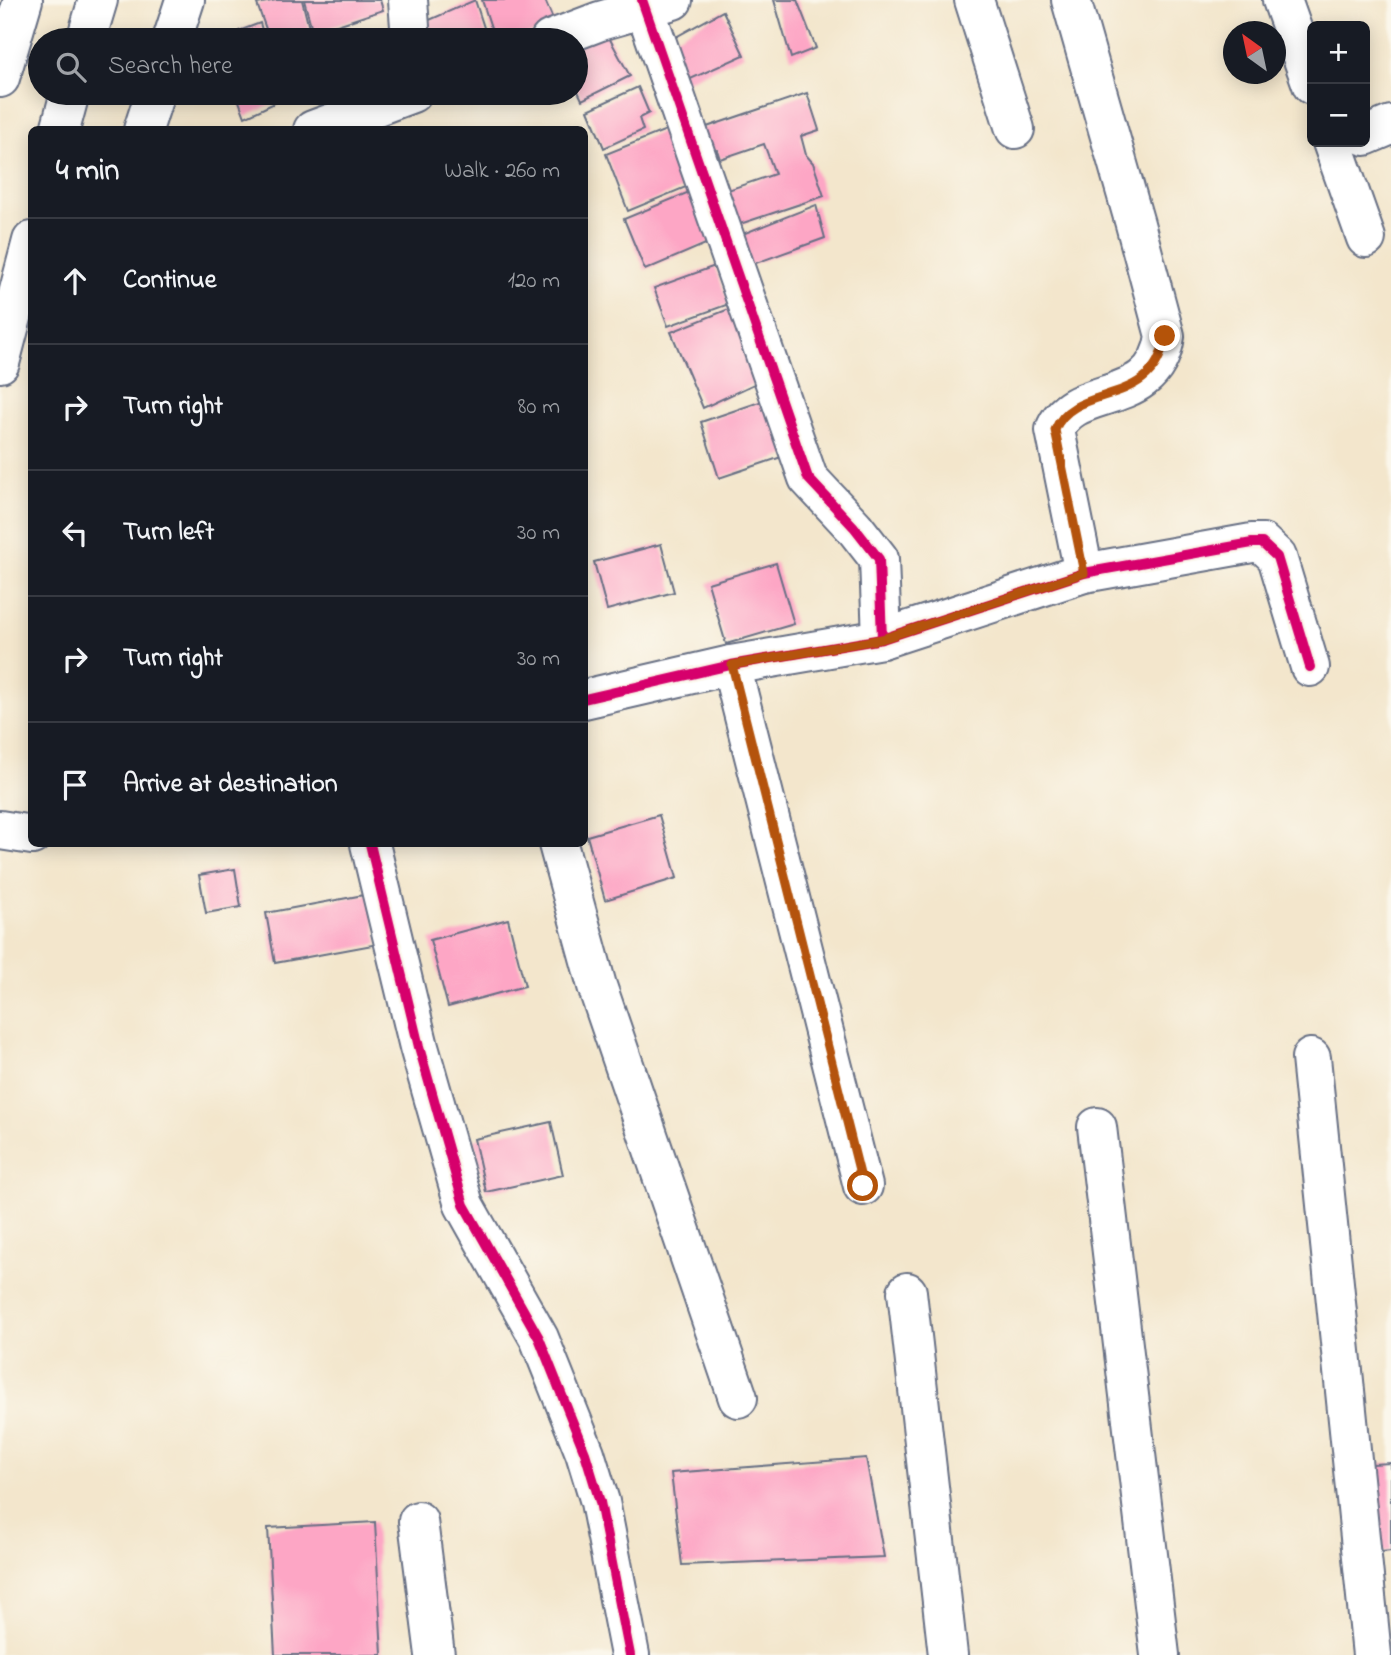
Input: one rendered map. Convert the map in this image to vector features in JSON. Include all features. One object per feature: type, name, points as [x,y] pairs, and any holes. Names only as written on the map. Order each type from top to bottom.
[{"type":"main road","points":[[0,78],[23,0]]},
{"type":"main road","points":[[90,28],[98,0]]},
{"type":"main road","points":[[176,28],[185,0]]},
{"type":"main road","points":[[408,0],[410,28]]},
{"type":"main road","points":[[974,0],[1015,129]]},
{"type":"main road","points":[[1071,0],[1132,210],[1165,336],[1163,354],[1150,374],[1069,411],[1059,420],[1055,430],[1084,573]]},
{"type":"main road","points":[[1282,0],[1312,84]]},
{"type":"main road","points":[[583,28],[653,3],[808,478],[854,527],[879,559],[882,639]]},
{"type":"main road","points":[[61,126],[67,105]]},
{"type":"main road","points":[[144,126],[151,105]]},
{"type":"main road","points":[[324,126],[380,105]]},
{"type":"main road","points":[[1370,133],[1391,125]]},
{"type":"main road","points":[[1346,147],[1366,238]]},
{"type":"main road","points":[[0,363],[28,256]]},
{"type":"main road","points":[[0,373],[28,329]]},
{"type":"main road","points":[[588,698],[732,665],[882,639],[1084,573],[1252,543],[1262,543],[1277,557],[1310,667]]},
{"type":"main road","points":[[732,665],[863,1186]]},
{"type":"main road","points":[[0,830],[28,834]]},
{"type":"main road","points":[[371,847],[419,1047],[464,1205],[539,1338],[585,1453],[600,1502],[630,1655]]},
{"type":"main road","points":[[559,847],[597,986],[738,1398]]},
{"type":"main road","points":[[1311,1058],[1372,1655]]},
{"type":"main road","points":[[1097,1127],[1160,1655]]},
{"type":"main road","points":[[907,1292],[948,1655]]},
{"type":"main road","points":[[418,1521],[435,1655]]},
{"type":"building","points":[[276,0],[302,0],[309,28],[266,28],[257,4]]},
{"type":"building","points":[[304,0],[380,0],[383,10],[328,28],[312,28]]},
{"type":"building","points":[[475,0],[484,28],[429,28],[427,21]]},
{"type":"building","points":[[482,0],[545,0],[556,26],[549,28],[491,28]]},
{"type":"building","points":[[774,0],[797,0],[816,48],[791,58]]},
{"type":"building","points":[[723,11],[744,55],[684,82],[667,42]]},
{"type":"building","points":[[600,21],[630,76],[588,97],[588,32]]},
{"type":"building","points":[[260,23],[261,28],[247,28]]},
{"type":"building","points":[[638,87],[649,113],[639,118],[643,130],[604,148],[588,110]]},
{"type":"building","points":[[807,93],[819,130],[801,136],[806,155],[813,163],[824,196],[734,226],[722,192],[775,174],[764,144],[720,159],[717,150],[705,154],[698,130]]},
{"type":"building","points":[[240,105],[270,105],[245,117]]},
{"type":"building","points":[[676,126],[698,182],[628,211],[606,154]]},
{"type":"building","points":[[694,190],[715,240],[645,270],[624,219]]},
{"type":"building","points":[[816,205],[825,238],[745,267],[735,237]]},
{"type":"building","points":[[715,266],[729,304],[668,326],[654,288]]},
{"type":"building","points":[[734,307],[765,379],[703,408],[671,332]]},
{"type":"building","points":[[777,396],[796,452],[719,478],[701,422]]},
{"type":"building","points":[[661,544],[674,592],[607,610],[594,562]]},
{"type":"building","points":[[776,563],[794,624],[726,644],[708,583]]},
{"type":"building","points":[[659,815],[677,878],[605,900],[588,836]]},
{"type":"building","points":[[235,869],[241,907],[206,913],[199,875]]},
{"type":"building","points":[[369,894],[378,944],[275,963],[266,913]]},
{"type":"building","points":[[508,919],[525,986],[448,1007],[430,940]]},
{"type":"building","points":[[551,1122],[563,1175],[486,1192],[474,1139]]},
{"type":"building","points":[[866,1458],[884,1557],[682,1565],[671,1473]]},
{"type":"building","points":[[1391,1463],[1391,1551],[1362,1554],[1353,1465]]},
{"type":"building","points":[[375,1522],[382,1655],[275,1655],[268,1528]]},
{"type":"cycle path","points":[[642,0],[808,478],[854,527],[879,559],[882,639]]},
{"type":"cycle path","points":[[588,698],[731,665],[882,639],[1084,573],[1252,543],[1262,543],[1277,557],[1310,667]]},
{"type":"cycle path","points":[[371,847],[419,1047],[464,1205],[539,1338],[585,1453],[600,1502],[630,1655]]},
{"type":"route","points":[[863,1186],[732,665],[882,639],[1084,573],[1055,441],[1055,430],[1059,420],[1069,411],[1150,374],[1163,354],[1165,336]]}]
